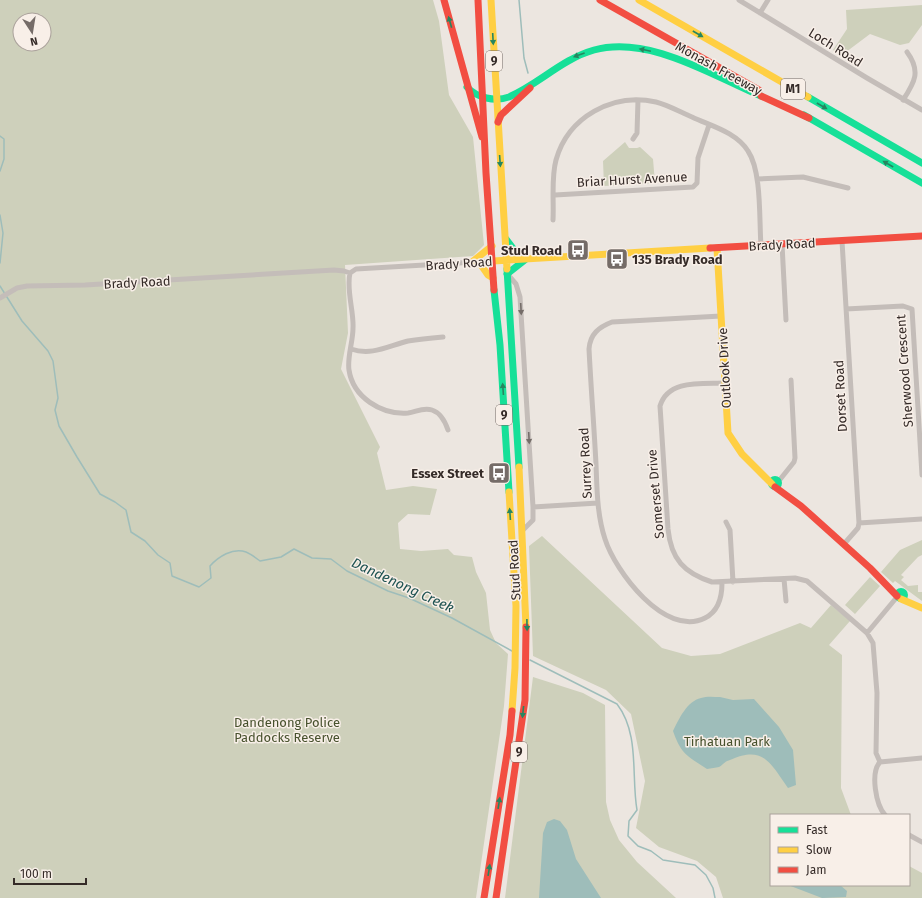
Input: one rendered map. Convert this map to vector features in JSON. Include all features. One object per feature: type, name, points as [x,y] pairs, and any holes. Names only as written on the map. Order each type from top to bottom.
[{"type":"main road","points":[[444,0],[485,152]]},
{"type":"main road","name":"Stud Road","points":[[478,0],[485,152],[504,405],[516,606],[515,668],[510,735],[484,898]]},
{"type":"main road","name":"Stud Road","points":[[491,0],[522,530],[527,644],[521,734],[496,898]]},
{"type":"main road","name":"Monash Freeway","points":[[600,0],[922,183]]},
{"type":"main road","name":"Monash Freeway","points":[[639,0],[922,163]]},
{"type":"main road","points":[[645,0],[664,14]]},
{"type":"main road","points":[[467,87],[474,95],[496,98],[508,97],[569,59],[596,49],[617,47],[640,48],[668,55],[808,118]]},
{"type":"main road","points":[[498,122],[501,115],[533,85],[535,80]]},
{"type":"main road","name":"Brady Road","points":[[492,261],[922,236]]},
{"type":"main road","points":[[505,238],[523,259],[507,274]]},
{"type":"main road","points":[[492,246],[476,262],[488,275],[494,278]]},
{"type":"main road","name":"Outlook Drive","points":[[717,248],[730,439],[735,447],[763,473],[844,544],[900,596],[912,604],[922,608]]},
{"type":"street","name":"Loch Road","points":[[740,0],[903,100],[922,110]]},
{"type":"street","points":[[760,13],[768,0]]},
{"type":"street","points":[[903,100],[912,87],[916,72],[914,62],[907,52]]},
{"type":"street","points":[[553,220],[556,160],[561,146],[570,131],[586,116],[603,106],[621,100],[656,102],[734,137],[748,150],[754,163],[757,179],[761,246]]},
{"type":"street","points":[[633,139],[637,133],[638,100]]},
{"type":"street","name":"Briar Hurst Avenue","points":[[555,195],[693,187],[698,183],[698,158],[709,125]]},
{"type":"street","points":[[757,179],[803,177],[848,188]]},
{"type":"street","name":"Dorset Road","points":[[842,241],[859,523]]},
{"type":"street","points":[[782,244],[786,320]]},
{"type":"street","name":"Brady Road","points":[[0,298],[17,288],[31,285],[85,285],[334,270],[350,273],[357,269],[492,261]]},
{"type":"street","points":[[350,273],[353,324],[348,363],[351,378],[357,391],[367,400],[382,409],[392,412],[409,413],[424,409],[433,410],[440,414],[448,430]]},
{"type":"street","points":[[507,274],[516,284],[520,297],[533,507],[533,520],[522,530]]},
{"type":"street","name":"Sherwood Crescent","points":[[846,309],[903,306],[912,309],[922,475]]},
{"type":"street","name":"Surrey Road","points":[[721,316],[612,322],[603,326],[595,333],[589,349],[598,503],[601,528],[614,562],[634,589],[658,609],[682,621],[691,622],[703,620],[712,614],[718,606],[722,596],[722,583]]},
{"type":"street","points":[[351,349],[372,352],[408,341],[443,337]]},
{"type":"street","points":[[776,483],[794,462],[795,458],[791,380]]},
{"type":"street","name":"Somerset Drive","points":[[725,383],[677,387],[664,398],[659,411],[669,542],[674,555],[688,571],[699,578],[712,582],[722,583],[795,578],[807,581],[867,633],[874,648],[877,693],[876,753],[880,762],[876,770],[876,796],[879,807],[884,814]]},
{"type":"street","points":[[533,507],[598,503]]},
{"type":"street","points":[[844,544],[858,528],[859,523],[922,519]]},
{"type":"street","points":[[726,522],[730,530],[733,582]]},
{"type":"street","points":[[784,579],[786,602]]},
{"type":"street","points":[[867,633],[900,596]]},
{"type":"street","points":[[880,762],[922,758]]},
{"type":"street","points":[[910,836],[922,842]]},
{"type":"green space","name":"Dandenong Police Paddocks Reserve","points":[[0,0],[433,0],[439,21],[449,95],[473,137],[484,245],[473,256],[345,265],[348,333],[341,369],[380,447],[377,453],[386,490],[413,486],[437,489],[430,515],[408,514],[398,523],[400,549],[421,551],[448,549],[454,555],[472,557],[476,572],[486,593],[490,630],[496,643],[508,654],[504,706],[476,898],[0,898]]},
{"type":"green space","points":[[922,5],[922,25],[909,43],[900,45],[870,34],[842,55],[833,50],[847,29],[846,10]]},
{"type":"green space","points":[[625,142],[629,148],[640,147],[653,159],[655,183],[604,186],[603,161]]},
{"type":"green space","name":"Tirhatuan Park","points":[[542,536],[662,648],[691,656],[720,654],[800,623],[811,628],[831,605],[850,621],[829,645],[842,655],[841,788],[851,814],[770,814],[770,886],[910,886],[910,867],[922,873],[922,898],[723,898],[716,877],[697,861],[659,847],[636,828],[645,781],[631,714],[606,690],[533,656],[529,546]]},
{"type":"green space","points":[[922,540],[922,555],[918,557],[901,575],[904,577],[901,580],[908,586],[918,585],[918,592],[922,592],[922,601],[895,581],[893,583],[881,572],[900,550]]},
{"type":"green space","points":[[870,577],[880,586],[855,614],[845,605]]},
{"type":"green space","points":[[533,677],[583,693],[605,705],[606,802],[610,820],[619,840],[637,862],[676,898],[505,898]]},
{"type":"water","points":[[720,697],[733,700],[754,699],[779,727],[793,750],[796,785],[788,788],[771,764],[759,756],[742,756],[727,761],[719,767],[707,769],[682,750],[673,731],[684,711],[692,703],[701,698]]},
{"type":"water","points":[[554,819],[560,821],[567,830],[576,859],[601,898],[539,898],[543,833],[547,822]]},
{"type":"water","points":[[791,886],[841,886],[847,891],[846,897],[822,898]]},
{"type":"waterway","points":[[519,0],[524,58],[528,73]]},
{"type":"waterway","name":"Dandenong Creek","points":[[0,136],[4,139],[4,159],[0,171]]},
{"type":"waterway","name":"Dandenong Creek","points":[[0,215],[3,233],[0,263]]},
{"type":"waterway","name":"Dandenong Creek","points":[[0,286],[22,321],[48,351],[53,361],[58,398],[55,410],[59,426],[77,457],[100,494],[126,510],[131,532],[145,541],[158,555],[170,563],[172,576],[199,587],[211,578],[210,566],[217,559],[226,554],[236,551],[246,552],[260,561],[281,557],[294,549],[312,558],[331,559],[347,571],[388,591],[409,598],[452,618],[512,651]]},
{"type":"waterway","name":"Dandenong Creek","points":[[530,660],[617,704],[629,728],[632,742],[637,810],[629,821],[628,836],[638,846],[651,851],[663,860],[695,865],[706,875],[713,888],[715,898]]},
{"type":"traffic: fast","points":[[467,87],[476,94],[486,98],[498,99],[509,97],[520,92],[571,59],[594,50],[615,47],[636,48],[658,52],[701,68],[761,96]]},
{"type":"traffic: fast","points":[[808,97],[922,163]]},
{"type":"traffic: fast","points":[[804,115],[922,183]]},
{"type":"traffic: fast","points":[[506,239],[521,259]]},
{"type":"traffic: fast","points":[[507,274],[526,259]]},
{"type":"traffic: fast","points":[[507,269],[519,467]]},
{"type":"traffic: fast","points":[[494,290],[500,345],[509,492]]},
{"type":"traffic: fast","points":[[775,480],[778,483],[775,486],[772,483],[775,480]]},
{"type":"traffic: fast","points":[[901,592],[904,595],[901,598],[898,595],[901,592]]},
{"type":"traffic: slow","points":[[491,0],[507,269]]},
{"type":"traffic: slow","points":[[639,0],[808,97]]},
{"type":"traffic: slow","points":[[472,262],[492,246]]},
{"type":"traffic: slow","points":[[493,261],[710,248]]},
{"type":"traffic: slow","points":[[717,248],[728,433],[742,454],[772,484]]},
{"type":"traffic: slow","points":[[479,262],[488,275],[493,278]]},
{"type":"traffic: slow","points":[[519,467],[526,627]]},
{"type":"traffic: slow","points":[[509,492],[516,606],[515,668],[512,711]]},
{"type":"traffic: slow","points":[[901,599],[922,608]]},
{"type":"traffic: jam","points":[[444,0],[482,137]]},
{"type":"traffic: jam","points":[[478,0],[486,173],[494,290]]},
{"type":"traffic: jam","points":[[600,0],[759,90]]},
{"type":"traffic: jam","points":[[498,122],[501,115],[530,88]]},
{"type":"traffic: jam","points":[[761,96],[809,118]]},
{"type":"traffic: jam","points":[[710,248],[922,236]]},
{"type":"traffic: jam","points":[[775,487],[801,506],[870,568],[897,596]]},
{"type":"traffic: jam","points":[[496,898],[525,700],[526,627]]},
{"type":"traffic: jam","points":[[484,898],[510,735],[512,711]]},
{"type":"place","name":"Stud Road","points":[[578,250]]},
{"type":"place","name":"135 Brady Road","points":[[617,259]]},
{"type":"place","name":"Essex Street","points":[[499,473]]}]
